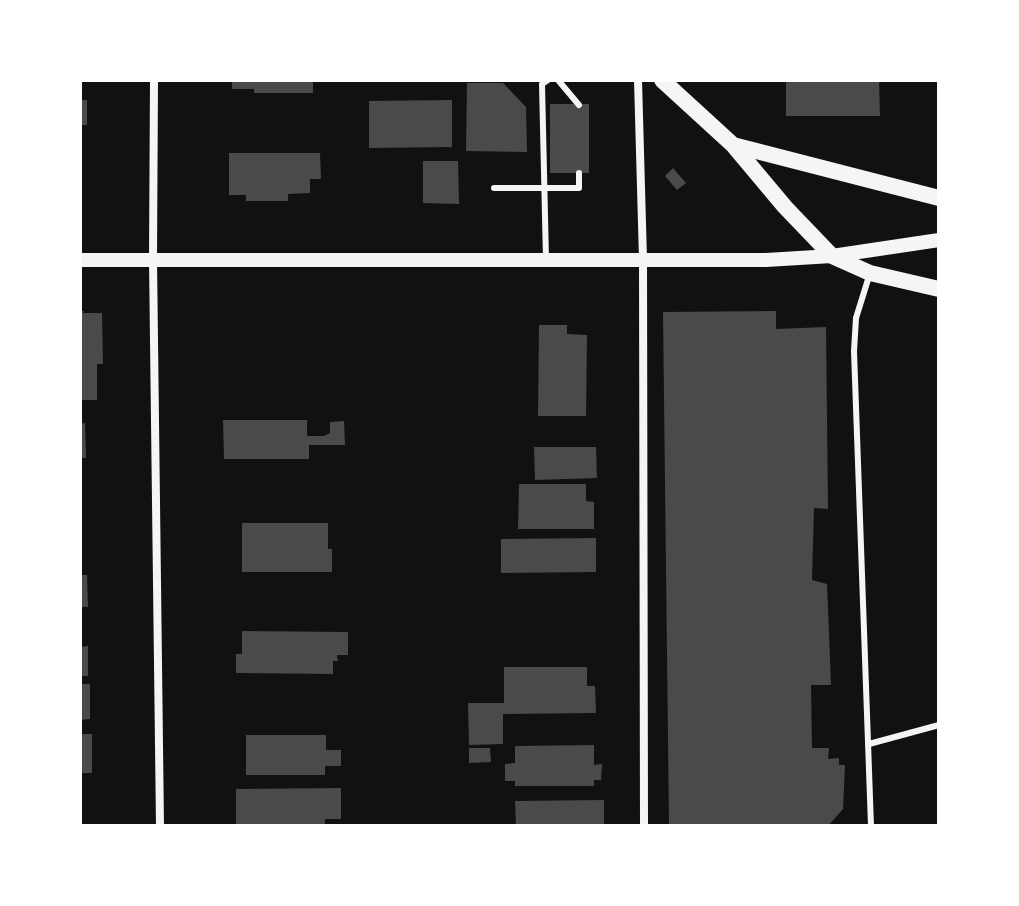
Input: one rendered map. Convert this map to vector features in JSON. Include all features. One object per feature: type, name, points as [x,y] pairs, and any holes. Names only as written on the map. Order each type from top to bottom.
[{"type":"main road","points":[[662,80],[733,145],[785,207],[832,256],[870,273],[939,289]]},
{"type":"main road","points":[[733,145],[939,198]]},
{"type":"street","points":[[154,80],[153,259],[160,826]]},
{"type":"street","points":[[638,80],[643,259],[644,826]]},
{"type":"street","points":[[80,260],[766,260],[832,256],[939,240]]},
{"type":"lane","points":[[558,80],[579,105]]},
{"type":"lane","points":[[541,81],[546,260]]},
{"type":"lane","points":[[494,188],[579,188],[579,173]]},
{"type":"lane","points":[[870,273],[856,318],[854,351],[871,826]]},
{"type":"lane","points":[[869,744],[939,725]]},
{"type":"building","points":[[232,80],[313,80],[313,93],[254,93],[254,89],[232,89]]},
{"type":"building","points":[[786,80],[879,80],[880,116],[786,116]]},
{"type":"building","points":[[467,83],[503,83],[526,107],[527,152],[466,151]]},
{"type":"building","points":[[80,100],[87,100],[87,125],[80,125]]},
{"type":"building","points":[[452,100],[452,147],[369,148],[369,101]]},
{"type":"building","points":[[550,104],[589,104],[589,173],[550,173]]},
{"type":"building","points":[[229,153],[320,153],[321,179],[310,179],[310,193],[288,194],[288,201],[246,201],[246,195],[229,195]]},
{"type":"building","points":[[423,161],[458,161],[459,204],[423,203]]},
{"type":"building","points":[[673,168],[686,183],[677,190],[665,176]]},
{"type":"building","points":[[80,311],[102,313],[103,364],[97,364],[97,400],[80,400]]},
{"type":"building","points":[[776,311],[776,329],[826,327],[828,509],[814,508],[812,580],[827,584],[831,685],[811,685],[812,748],[829,748],[828,759],[839,758],[839,765],[845,765],[843,809],[828,826],[669,826],[663,312]]},
{"type":"building","points":[[539,325],[567,325],[567,334],[587,335],[586,416],[538,416]]},
{"type":"building","points":[[223,420],[307,420],[307,436],[324,436],[330,433],[330,422],[344,421],[345,445],[309,445],[309,459],[224,459]]},
{"type":"building","points":[[85,423],[86,458],[80,458],[80,424]]},
{"type":"building","points":[[534,447],[596,447],[597,478],[535,480]]},
{"type":"building","points":[[519,484],[586,484],[586,501],[594,502],[594,529],[518,529]]},
{"type":"building","points":[[242,523],[328,523],[332,572],[242,572]]},
{"type":"building","points":[[596,538],[596,572],[501,573],[501,539]]},
{"type":"building","points":[[80,575],[87,575],[88,607],[80,607]]},
{"type":"building","points":[[242,631],[348,632],[348,655],[337,655],[338,661],[333,661],[333,674],[236,673],[236,654],[242,654]]},
{"type":"building","points":[[88,646],[88,676],[80,676],[80,647]]},
{"type":"building","points":[[504,667],[587,667],[587,686],[595,686],[596,713],[503,714],[503,744],[469,745],[468,703],[504,703]]},
{"type":"building","points":[[80,684],[90,684],[90,719],[80,720]]},
{"type":"building","points":[[80,734],[92,734],[92,773],[80,773]]},
{"type":"building","points":[[246,735],[326,735],[326,750],[341,750],[341,766],[325,766],[325,775],[246,775]]},
{"type":"building","points":[[594,745],[594,765],[602,764],[601,780],[594,780],[594,786],[515,786],[515,781],[505,781],[505,764],[515,763],[515,746]]},
{"type":"building","points":[[469,748],[490,748],[491,762],[469,763]]},
{"type":"building","points":[[341,788],[341,819],[325,819],[325,826],[236,826],[236,789]]},
{"type":"building","points":[[604,800],[604,826],[516,826],[515,801]]}]
